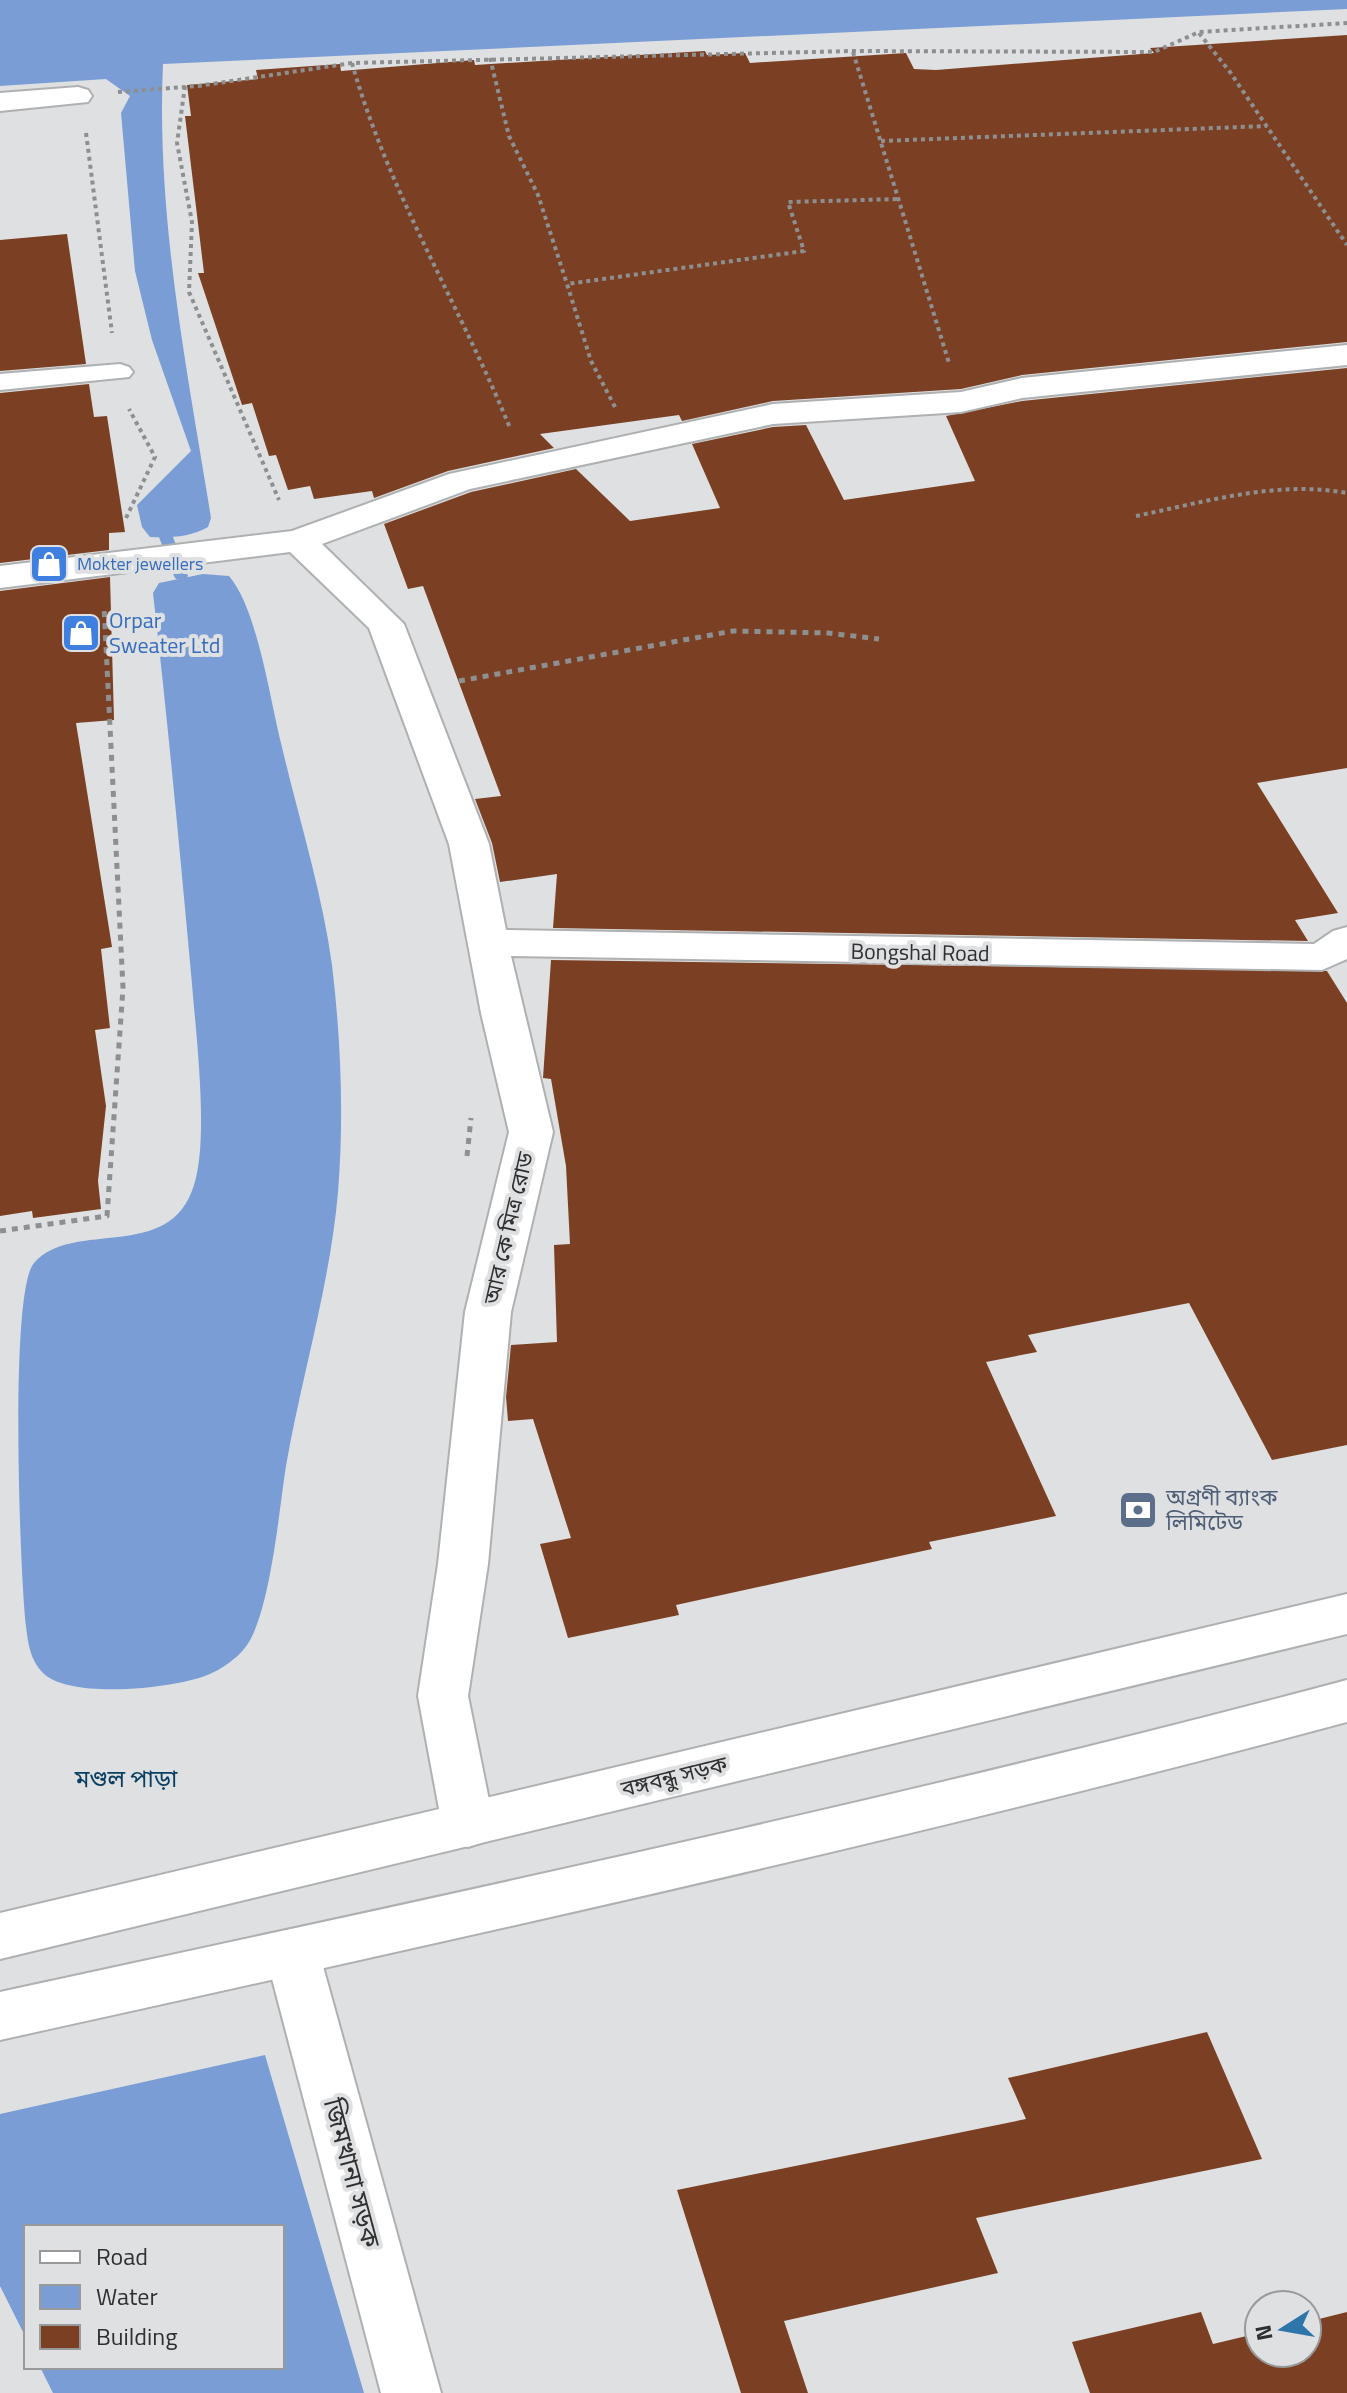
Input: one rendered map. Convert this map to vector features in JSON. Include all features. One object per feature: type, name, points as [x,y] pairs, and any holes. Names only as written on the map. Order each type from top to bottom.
[{"type":"street","points":[[0,102],[78,96]]},
{"type":"street","points":[[0,577],[288,542],[461,481],[773,414],[961,402],[1022,388],[1347,355]]},
{"type":"street","name":"আর কে মিত্র রোড","points":[[288,542],[386,624],[469,844],[531,1132],[488,1312],[463,1564],[443,1696],[468,1825]]},
{"type":"street","name":"Bongshal Road","points":[[488,943],[1322,957],[1347,940]]},
{"type":"street","name":"বঙ্গবন্ধু সড়ক","points":[[0,1936],[1347,1614]]},
{"type":"street","points":[[0,2016],[771,1847],[1097,1768],[1347,1701]]},
{"type":"street","name":"জিমখানা সড়ক","points":[[292,1952],[411,2393]]},
{"type":"lane","points":[[0,382],[120,372]]},
{"type":"path","points":[[78,96],[198,86],[352,63],[853,51],[1154,52],[1199,32],[1347,23]]},
{"type":"path","points":[[1199,32],[1347,245]]},
{"type":"path","points":[[853,51],[961,402]]},
{"type":"path","points":[[490,58],[509,136],[538,195],[591,361],[635,443]]},
{"type":"path","points":[[352,63],[365,109],[458,318],[481,357],[526,466]]},
{"type":"path","points":[[185,86],[177,143],[192,222],[189,292],[288,542]]},
{"type":"path","points":[[881,141],[1267,126]]},
{"type":"path","points":[[567,284],[804,251],[788,202],[899,199]]},
{"type":"path","points":[[1136,516],[1244,496],[1328,487],[1347,493]]},
{"type":"path","points":[[0,1231],[107,1216],[123,988],[109,566]]},
{"type":"path","points":[[410,690],[733,631],[828,633],[879,639]]},
{"type":"path","points":[[466,1168],[472,1107]]},
{"type":"water","points":[[0,0],[1347,0],[1347,9],[163,64],[164,179],[169,236],[183,349],[211,518],[208,527],[195,533],[150,537],[142,527],[137,505],[191,451],[152,340],[135,271],[121,113],[130,96],[106,79],[0,86]]},
{"type":"water","points":[[203,574],[229,576],[239,591],[255,631],[322,909],[332,965],[341,1078],[338,1192],[322,1295],[286,1466],[267,1589],[253,1634],[234,1659],[199,1678],[126,1689],[76,1687],[43,1673],[32,1657],[28,1639],[19,1497],[21,1324],[26,1285],[34,1263],[51,1250],[72,1243],[143,1233],[164,1224],[182,1209],[194,1185],[201,1141],[198,1057],[153,593],[159,583]]},
{"type":"water","points":[[265,2055],[364,2393],[53,2393],[41,2369],[284,2369],[284,2225],[24,2225],[24,2334],[0,2286],[0,2114]]},
{"type":"building","points":[[1347,35],[1347,342],[1022,375],[961,389],[773,401],[682,421],[679,415],[540,434],[554,448],[448,471],[374,498],[372,491],[314,499],[310,486],[288,490],[276,455],[269,456],[252,403],[242,405],[198,273],[204,273],[185,116],[191,116],[187,85],[258,79],[256,70],[340,64],[341,71],[474,60],[475,65],[705,51],[707,55],[745,53],[750,63],[906,53],[914,69],[936,70],[1154,53],[1150,48]]},
{"type":"building","points":[[67,234],[86,364],[0,371],[0,240]]},
{"type":"building","points":[[1347,368],[1347,768],[1257,783],[1338,913],[1295,920],[1308,941],[553,928],[557,874],[500,882],[492,843],[475,799],[501,796],[423,586],[408,589],[384,524],[471,492],[576,469],[630,521],[720,508],[692,444],[773,427],[806,425],[844,500],[975,481],[946,416],[1022,401]]},
{"type":"building","points":[[89,384],[94,417],[107,416],[125,532],[109,533],[109,550],[0,563],[0,393]]},
{"type":"building","points":[[110,577],[114,720],[76,723],[112,947],[101,949],[110,1028],[95,1030],[106,1106],[98,1181],[101,1209],[33,1218],[32,1211],[0,1216],[0,591]]},
{"type":"building","points":[[551,960],[1327,971],[1347,1003],[1347,1445],[1272,1460],[1189,1303],[1028,1335],[1037,1352],[986,1362],[1056,1516],[929,1542],[932,1549],[676,1605],[679,1615],[568,1638],[540,1544],[571,1538],[533,1419],[508,1421],[506,1397],[511,1345],[557,1342],[554,1245],[570,1244],[566,1166],[551,1079],[543,1078]]},
{"type":"building","points":[[1207,2032],[1262,2159],[976,2218],[998,2273],[784,2321],[808,2393],[741,2393],[677,2190],[1026,2119],[1008,2078]]},
{"type":"building","points":[[1201,2312],[1213,2344],[1243,2337],[1243,2369],[1323,2369],[1323,2318],[1347,2312],[1347,2393],[1090,2393],[1072,2342]]},
{"type":"waterway","points":[[166,537],[181,576]]},
{"type":"place","name":"Mokter jewellers","points":[[49,564]]},
{"type":"place","name":"Orpar Sweater Ltd","points":[[81,633]]},
{"type":"place","name":"অগ্রণী ব্যাংক লিমিটেড","points":[[1138,1510]]},
{"type":"district","name":"মণ্ডল পাড়া","points":[[126,1779]]}]
